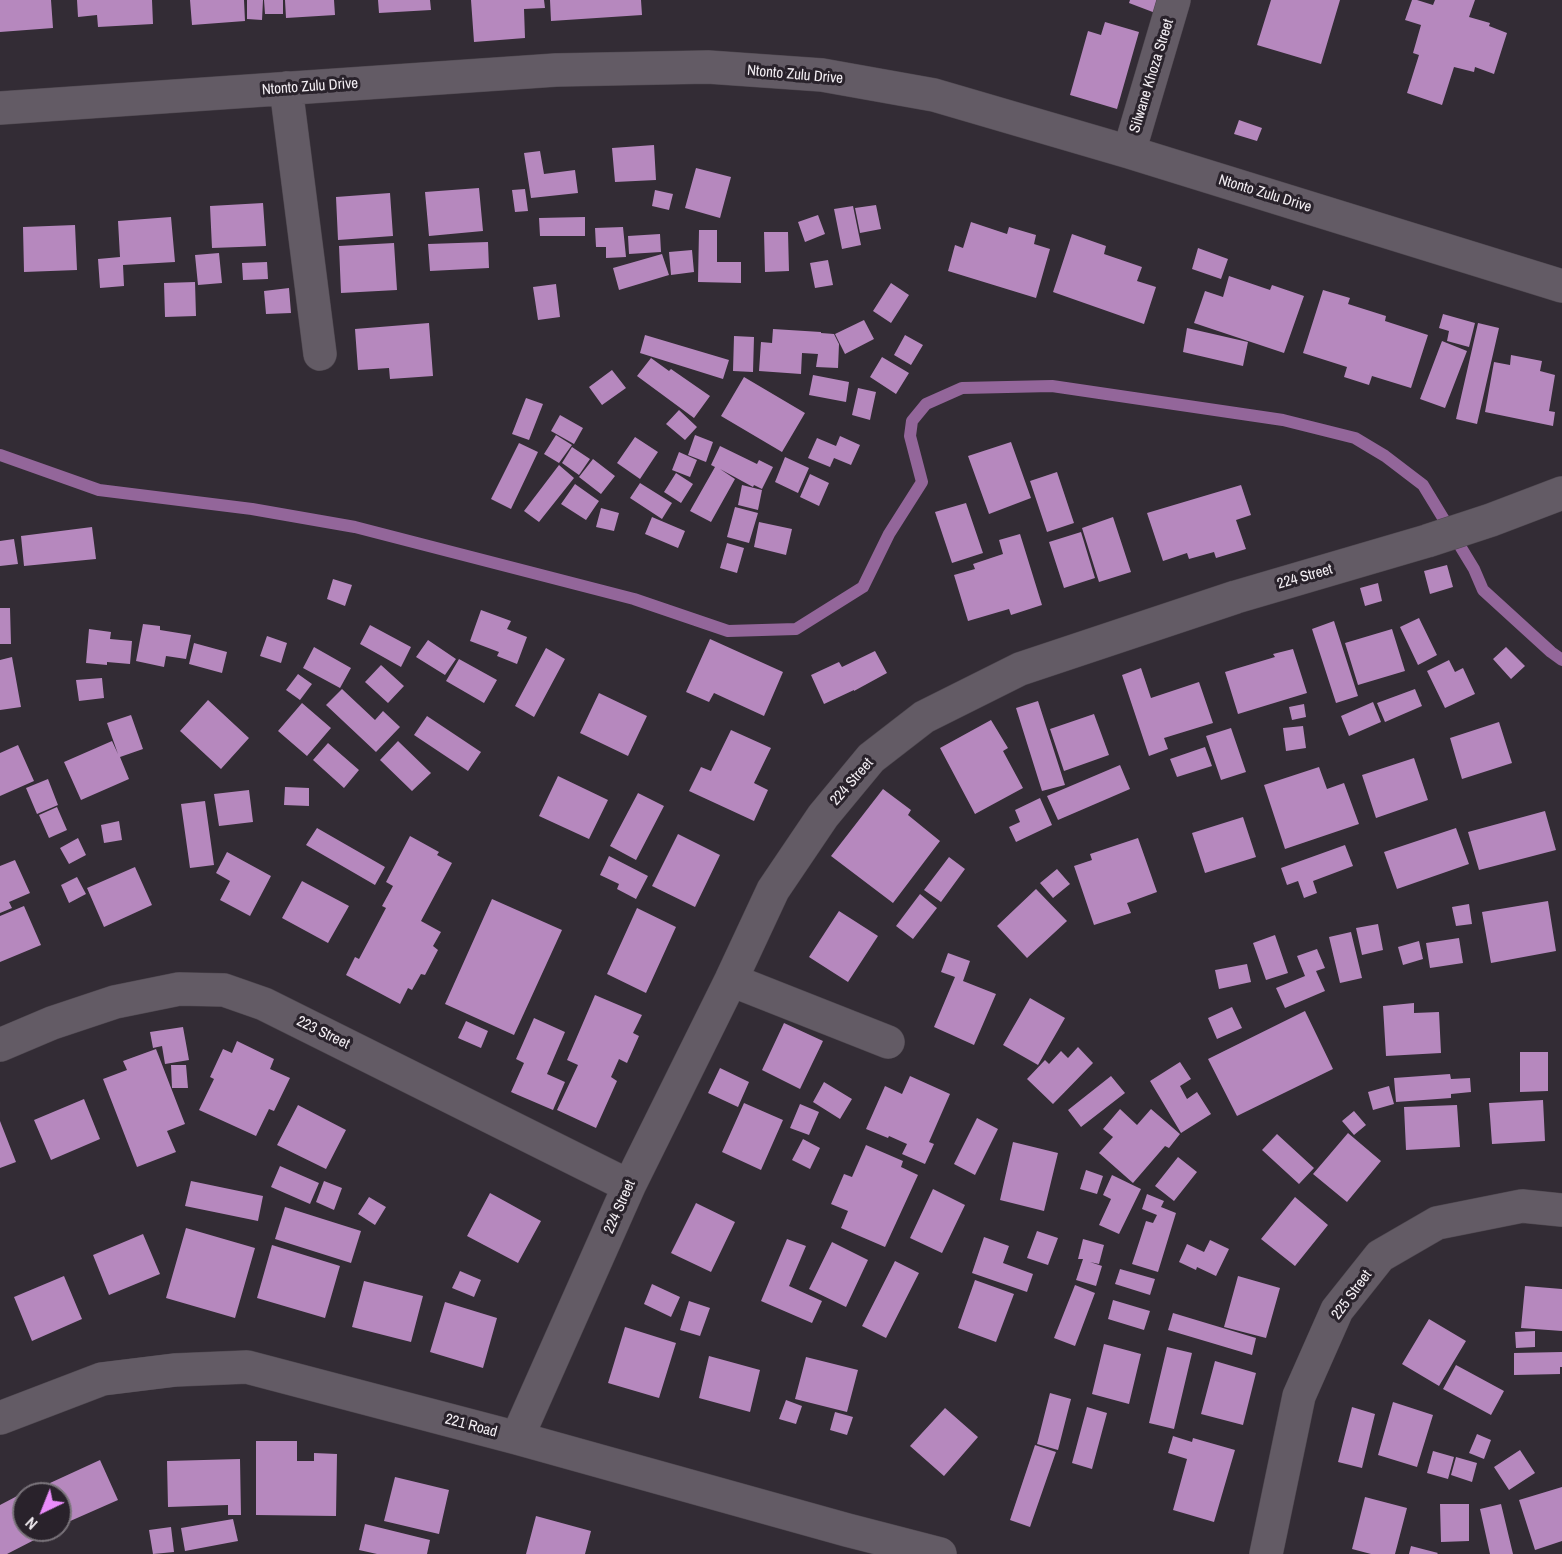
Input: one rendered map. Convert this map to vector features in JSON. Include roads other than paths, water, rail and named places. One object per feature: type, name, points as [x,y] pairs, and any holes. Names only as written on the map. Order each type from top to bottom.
[{"type":"street","name":"Silwane Khoza Street","points":[[1129,152],[1174,0]]},
{"type":"street","name":"Ntonto Zulu Drive","points":[[0,108],[568,70],[708,68],[822,75],[934,95],[1129,152],[1562,286]]},
{"type":"street","points":[[286,88],[320,354]]},
{"type":"street","name":"224 Street","points":[[517,1438],[629,1186],[773,890],[823,816],[871,759],[924,717],[1020,669],[1236,597],[1427,541],[1562,493]]},
{"type":"street","points":[[731,980],[888,1042]]},
{"type":"street","name":"223 Street","points":[[0,1045],[52,1023],[115,1002],[179,989],[224,990],[264,1004],[629,1186]]},
{"type":"street","name":"225 Street","points":[[1266,1554],[1299,1396],[1337,1310],[1380,1257],[1437,1222],[1522,1206],[1562,1210]]},
{"type":"street","name":"221 Road","points":[[0,1418],[102,1379],[175,1370],[247,1367],[940,1554]]},
{"type":"waterway","points":[[0,455],[99,490],[252,509],[355,527],[634,599],[728,631],[796,629],[863,587],[889,534],[922,482],[910,436],[912,421],[926,404],[962,388],[1052,386],[1283,420],[1355,438],[1385,456],[1423,485],[1474,569],[1483,590],[1562,660]]}]
